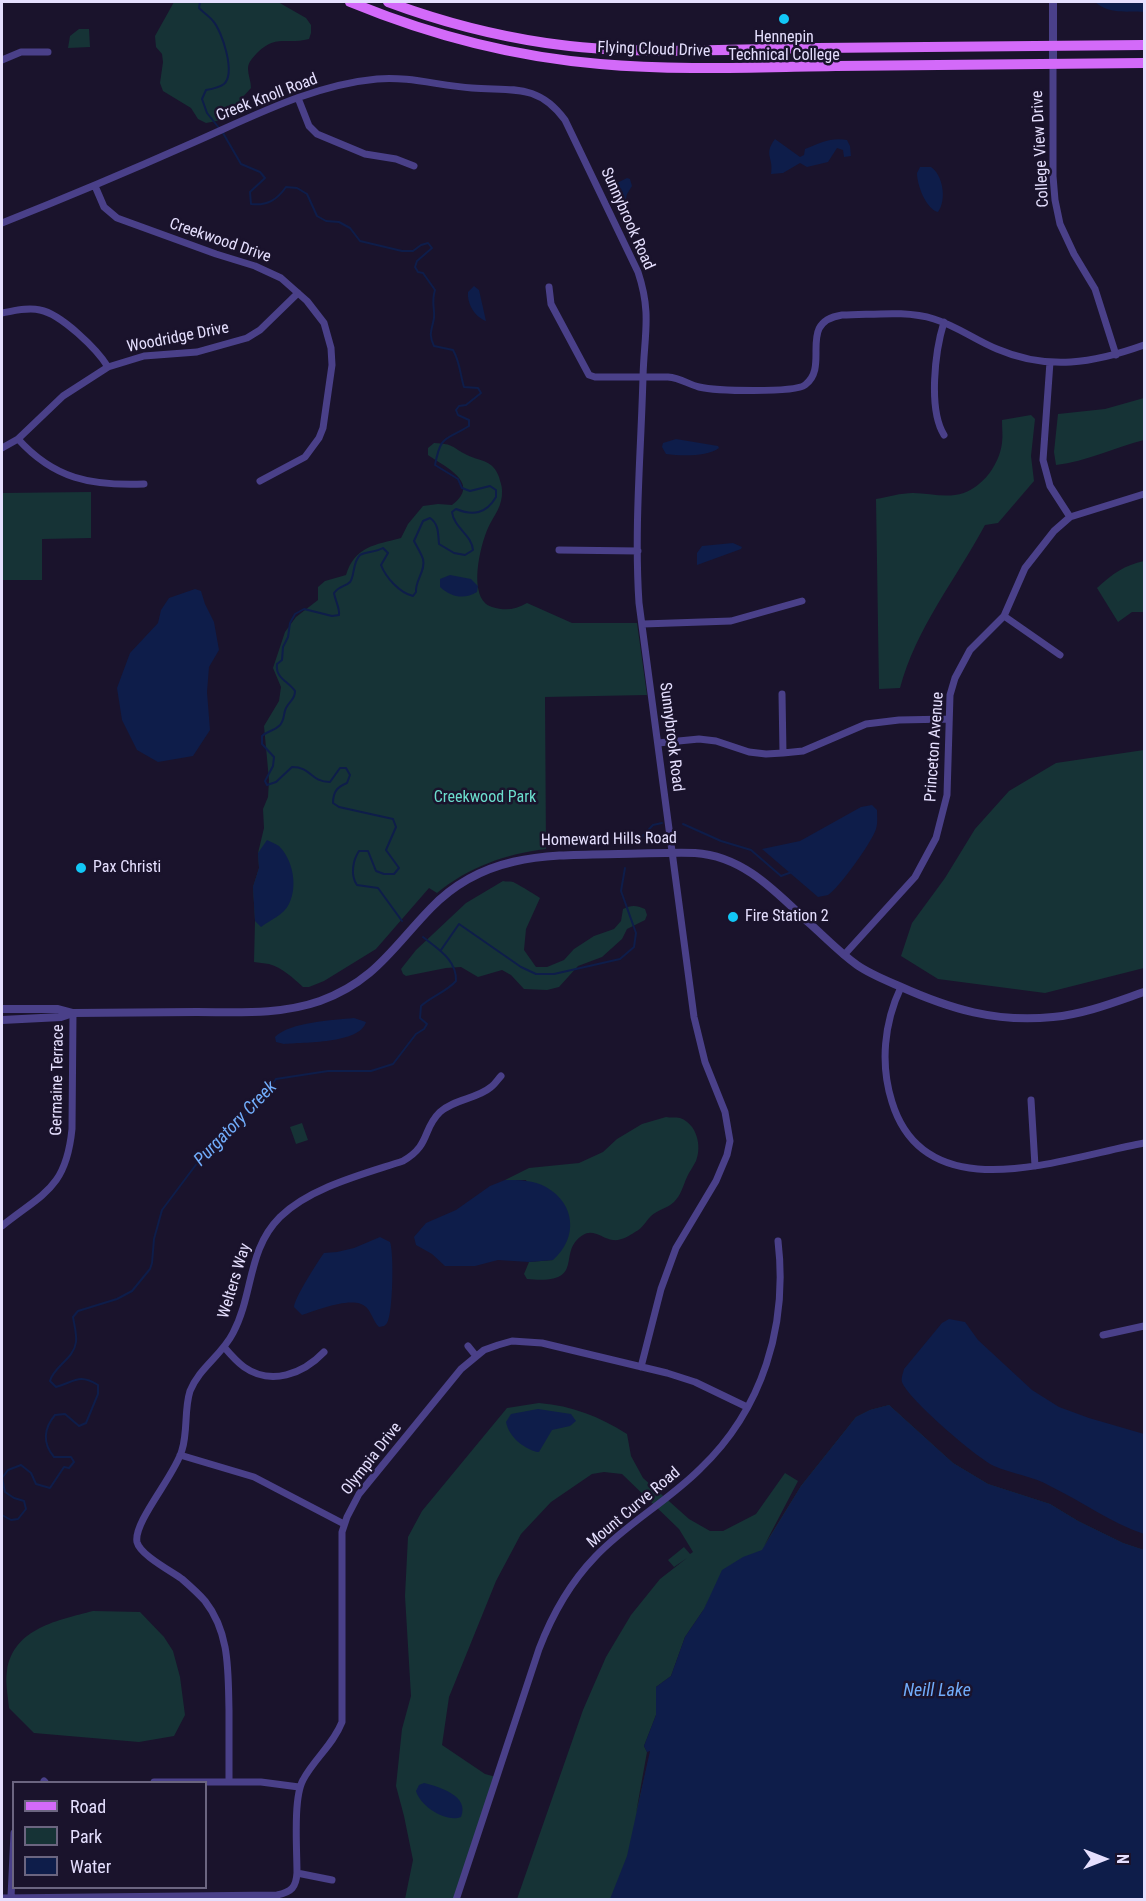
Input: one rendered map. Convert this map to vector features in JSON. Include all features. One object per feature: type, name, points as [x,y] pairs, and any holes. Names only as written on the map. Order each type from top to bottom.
[{"type":"main road","name":"Flying Cloud Drive","points":[[352,2],[405,22],[496,48],[600,64],[739,67],[1144,63]]},
{"type":"main road","name":"Flying Cloud Drive","points":[[388,2],[469,28],[547,43],[633,50],[1144,45]]},
{"type":"street","name":"College View Drive","points":[[1053,2],[1055,200],[1060,224],[1074,254],[1095,289],[1116,355]]},
{"type":"street","points":[[2,60],[21,52],[48,52]]},
{"type":"street","name":"Creek Knoll Road","points":[[2,223],[95,186],[298,98],[356,81],[400,78],[458,87],[518,89],[532,93],[555,107]]},
{"type":"street","points":[[298,98],[309,126],[317,134],[365,154],[396,159],[414,166]]},
{"type":"street","name":"Sunnybrook Road","points":[[555,107],[565,120],[591,171],[638,272],[644,291],[647,310],[643,376],[638,585],[698,1040],[725,1112],[730,1141],[723,1168],[676,1248],[661,1289],[641,1367]]},
{"type":"street","name":"Creekwood Drive","points":[[95,186],[104,207],[117,218],[281,278],[316,310],[324,323],[331,348],[331,382],[323,428],[319,438],[305,457],[260,481]]},
{"type":"street","points":[[549,287],[551,304],[589,375],[678,378],[697,386],[717,390],[791,389],[807,383],[814,372],[816,335],[825,321],[833,317],[909,315],[934,319],[965,331],[998,350],[1050,362],[1080,362],[1116,355],[1144,345]]},
{"type":"street","name":"Woodridge Drive","points":[[2,448],[18,439],[63,396],[108,367],[144,356],[198,352],[247,338],[260,330],[298,293]]},
{"type":"street","points":[[2,313],[30,309],[49,313],[92,345],[108,367]]},
{"type":"street","points":[[944,322],[935,362],[936,417],[944,435]]},
{"type":"street","points":[[1050,362],[1043,460],[1050,486],[1070,517]]},
{"type":"street","points":[[807,383],[813,390]]},
{"type":"street","points":[[18,439],[38,459],[60,473],[105,483],[144,484]]},
{"type":"street","name":"Princeton Avenue","points":[[844,955],[915,877],[936,838],[947,795],[951,695],[961,664],[970,650],[1004,616],[1025,568],[1054,531],[1070,517],[1144,494]]},
{"type":"street","points":[[559,550],[638,551]]},
{"type":"street","points":[[643,624],[731,621],[802,601]]},
{"type":"street","points":[[1004,616],[1060,655]]},
{"type":"street","points":[[782,694],[783,753]]},
{"type":"street","points":[[658,743],[699,739],[716,741],[749,752],[783,753],[803,750],[866,724],[891,720],[949,719]]},
{"type":"street","name":"Homeward Hills Road","points":[[2,1009],[58,1009],[72,1013],[258,1012],[304,1006],[334,995],[362,979],[384,962],[433,905],[450,891],[489,869],[510,861],[555,855],[692,853],[713,856],[738,864],[753,872],[859,966],[945,1006],[973,1014],[1026,1018],[1053,1017],[1078,1013],[1144,992]]},
{"type":"street","points":[[901,987],[891,1014],[885,1054],[886,1076],[902,1129],[924,1152],[952,1166],[968,1169],[1035,1166],[1144,1143]]},
{"type":"street","name":"Homeward Hills Road","points":[[2,1020],[61,1017],[72,1013]]},
{"type":"street","name":"Germaine Terrace","points":[[2,1226],[46,1193],[65,1164],[72,1130],[72,1013]]},
{"type":"street","name":"Welters Way","points":[[229,1782],[228,1669],[222,1633],[215,1617],[194,1589],[143,1552],[136,1541],[139,1526],[180,1455],[184,1441],[187,1404],[194,1384],[224,1347],[241,1317],[254,1259],[269,1229],[281,1216],[310,1196],[403,1161],[413,1155],[421,1147],[435,1118],[442,1110],[490,1088],[501,1076]]},
{"type":"street","points":[[1031,1100],[1035,1166]]},
{"type":"street","name":"Mount Curve Road","points":[[456,1899],[539,1649],[548,1624],[563,1598],[596,1555],[701,1469],[721,1447],[759,1385],[775,1333],[781,1292],[782,1272],[778,1241]]},
{"type":"street","points":[[1103,1335],[1144,1326]]},
{"type":"street","name":"Olympia Drive","points":[[299,1787],[334,1739],[342,1722],[342,1532],[344,1524],[359,1494],[461,1369],[476,1356],[498,1345],[512,1341],[527,1341],[695,1382],[747,1407]]},
{"type":"street","points":[[468,1346],[476,1356]]},
{"type":"street","points":[[224,1347],[244,1367],[254,1373],[277,1377],[309,1366],[324,1352]]},
{"type":"street","points":[[180,1455],[254,1477],[344,1524]]},
{"type":"street","points":[[2,1898],[277,1895],[292,1890],[296,1885],[297,1872],[299,1787],[280,1783],[207,1782]]},
{"type":"street","points":[[297,1872],[332,1880]]},
{"type":"street","points":[[11,1897],[12,1876]]},
{"type":"green space","points":[[174,2],[278,2],[306,18],[311,25],[311,33],[309,39],[276,42],[257,53],[248,67],[251,88],[222,120],[206,123],[198,119],[191,108],[163,91],[160,83],[163,62],[162,54],[156,47],[155,36]]},
{"type":"green space","points":[[79,29],[89,29],[90,47],[68,48],[70,36]]},
{"type":"green space","points":[[1144,398],[1144,440],[1078,461],[1056,465],[1054,452],[1058,414],[1105,409]]},
{"type":"green space","points":[[1031,415],[1035,419],[1031,456],[1034,481],[998,523],[985,525],[926,624],[900,688],[879,689],[876,499],[908,493],[955,495],[972,489],[980,484],[997,461],[1002,443],[1002,420]]},
{"type":"green space","name":"Creekwood Park","points":[[434,443],[449,445],[490,464],[499,477],[502,488],[501,501],[488,528],[479,559],[478,583],[484,602],[501,609],[514,608],[527,603],[572,623],[637,623],[647,695],[545,697],[546,849],[516,854],[488,863],[462,876],[437,893],[429,888],[376,949],[324,981],[303,987],[279,968],[254,962],[253,887],[259,868],[258,853],[264,828],[263,809],[268,797],[269,780],[264,726],[279,701],[281,687],[273,668],[285,632],[296,617],[318,600],[318,587],[325,581],[346,575],[355,558],[367,548],[401,538],[408,524],[423,506],[452,505],[460,497],[463,490],[458,476],[428,455],[428,448]]},
{"type":"green space","points":[[91,492],[91,538],[42,539],[42,580],[2,580],[2,493]]},
{"type":"green space","points":[[1144,561],[1144,612],[1132,612],[1118,622],[1097,588],[1119,571]]},
{"type":"green space","points":[[1144,750],[1144,968],[1045,993],[938,979],[901,956],[912,923],[945,878],[975,829],[1009,791],[1056,763]]},
{"type":"green space","points":[[503,881],[513,882],[540,898],[526,929],[524,950],[536,967],[547,967],[564,960],[574,949],[594,936],[614,929],[621,921],[623,909],[631,906],[639,907],[645,909],[647,915],[645,920],[627,929],[622,939],[602,957],[578,966],[559,987],[547,990],[524,989],[511,975],[502,970],[478,977],[461,967],[406,976],[403,974],[401,969],[416,950],[466,903]]},
{"type":"green space","points":[[666,1117],[686,1121],[694,1130],[698,1142],[696,1161],[682,1190],[672,1204],[653,1214],[640,1229],[625,1238],[613,1240],[594,1233],[583,1235],[575,1242],[571,1250],[565,1272],[558,1277],[546,1280],[527,1279],[524,1274],[529,1262],[553,1260],[526,1180],[505,1180],[529,1168],[579,1163],[603,1152],[617,1139],[642,1124]]},
{"type":"green space","points":[[302,1123],[308,1140],[296,1144],[290,1127]]},
{"type":"green space","name":"Neill Lake","points":[[539,1403],[574,1409],[606,1422],[627,1434],[631,1456],[643,1478],[689,1519],[710,1531],[723,1531],[756,1514],[785,1473],[798,1481],[764,1546],[801,1486],[856,1417],[889,1405],[953,1463],[988,1484],[1050,1504],[1078,1521],[1123,1543],[1144,1550],[1144,1899],[517,1899],[583,1710],[606,1657],[631,1615],[660,1579],[687,1558],[674,1567],[668,1560],[684,1547],[690,1554],[693,1552],[679,1529],[622,1474],[604,1472],[592,1474],[551,1502],[521,1534],[496,1581],[449,1697],[442,1745],[485,1774],[496,1777],[456,1899],[405,1899],[413,1860],[396,1786],[402,1729],[411,1696],[405,1596],[408,1537],[422,1511],[507,1408]],"holes":[[[704,1609],[651,1749],[636,1813],[647,1752],[644,1746],[656,1715],[656,1687],[671,1676],[685,1637]]]},
{"type":"green space","points":[[93,1611],[140,1612],[164,1637],[173,1651],[180,1677],[185,1715],[174,1736],[139,1742],[34,1733],[9,1708],[7,1671],[11,1656],[18,1645],[40,1628]]},
{"type":"water","points":[[1095,2],[1144,2],[1144,12],[1112,10]]},
{"type":"water","points":[[775,139],[800,157],[804,155],[805,149],[821,143],[836,139],[847,140],[851,156],[844,157],[843,150],[837,148],[828,162],[807,167],[800,163],[783,173],[771,174],[769,153]]},
{"type":"water","points":[[920,167],[931,167],[941,182],[943,195],[938,212],[926,202],[920,190],[917,173]]},
{"type":"water","points":[[627,178],[630,179],[632,186],[623,205],[616,197],[614,189],[617,183]]},
{"type":"water","points":[[474,286],[479,290],[486,321],[475,313],[470,305],[468,292]]},
{"type":"water","points":[[676,439],[719,448],[701,454],[666,454],[662,447],[663,443]]},
{"type":"water","points":[[733,543],[742,547],[741,549],[697,565],[697,553],[702,546]]},
{"type":"water","points":[[450,575],[471,579],[478,586],[477,592],[462,597],[444,590],[440,587],[440,579]]},
{"type":"water","points":[[195,589],[201,591],[214,622],[219,650],[209,667],[207,692],[210,730],[193,756],[158,762],[137,750],[122,720],[117,688],[130,653],[158,623],[161,610],[169,598]]},
{"type":"water","points":[[872,805],[877,810],[876,829],[862,854],[828,895],[818,897],[762,849],[800,841],[861,807]]},
{"type":"water","points":[[267,840],[279,846],[288,858],[293,874],[293,889],[287,908],[261,927],[255,921],[253,887],[259,868],[258,853]]},
{"type":"water","points":[[354,1018],[366,1022],[362,1029],[342,1038],[284,1044],[276,1042],[275,1037],[291,1028]]},
{"type":"water","points":[[505,1180],[536,1183],[556,1194],[563,1202],[568,1212],[570,1232],[567,1242],[553,1260],[529,1262],[498,1260],[475,1266],[445,1266],[432,1254],[416,1245],[414,1237],[426,1223],[456,1210],[490,1186]]},
{"type":"water","points":[[380,1237],[390,1242],[392,1258],[391,1308],[385,1325],[379,1327],[366,1307],[353,1302],[326,1307],[302,1315],[294,1307],[324,1253],[354,1248]]},
{"type":"water","points":[[949,1319],[965,1322],[978,1340],[1032,1390],[1059,1407],[1144,1434],[1144,1534],[1030,1477],[985,1461],[929,1414],[907,1390],[902,1382],[904,1369],[942,1323]]},
{"type":"water","name":"Neill Lake","points":[[889,1405],[953,1463],[988,1484],[1050,1504],[1078,1521],[1123,1543],[1144,1550],[1144,1899],[610,1899],[627,1856],[650,1751],[647,1752],[644,1746],[656,1715],[656,1687],[671,1676],[685,1637],[704,1609],[722,1570],[743,1557],[762,1550],[801,1486],[856,1417]]},
{"type":"water","points":[[538,1409],[571,1414],[576,1421],[570,1426],[552,1430],[537,1452],[517,1441],[506,1422],[511,1414]]},
{"type":"water","points":[[424,1783],[445,1790],[457,1798],[463,1810],[461,1817],[448,1818],[428,1807],[418,1797],[416,1791],[419,1785]]},
{"type":"waterway","name":"Purgatory Creek","points":[[200,2],[199,8],[217,26],[228,62],[229,71],[224,84],[206,90],[202,99],[207,113],[219,128]]},
{"type":"waterway","name":"Purgatory Creek","points":[[223,133],[241,164],[260,172],[265,178],[250,192],[251,204],[271,201],[286,187],[297,188],[307,194],[317,216],[326,221],[339,222],[350,228],[360,241],[402,251],[413,251],[428,243],[432,248],[417,261],[415,267],[418,272],[423,273],[435,290],[432,342],[434,346],[453,350],[464,387],[478,388],[481,393],[456,410],[458,415],[469,420],[469,426],[442,443],[435,465],[458,479],[462,488],[470,491],[490,486],[496,490],[496,497],[483,510],[473,513],[456,509],[452,512],[456,523],[470,540],[473,550],[465,555],[454,553],[439,544],[438,530],[433,520],[430,518],[423,521],[414,541],[424,563],[413,596],[398,588],[386,575],[381,565],[388,553],[383,548],[360,555],[350,582],[334,593],[339,615],[332,616],[304,609],[295,614],[290,623],[282,660],[277,664],[277,669],[295,694],[286,708],[281,724],[262,736],[262,744],[274,757],[273,766],[265,781],[267,785],[276,782],[292,767],[304,769],[318,780],[330,782],[340,768],[346,768],[350,775],[347,783],[336,790],[333,803],[339,807],[393,819],[396,827],[386,850],[399,868],[394,874],[376,871],[368,851],[359,851],[353,872],[357,885],[378,888],[402,921]]},
{"type":"waterway","points":[[638,841],[653,825],[662,823]]},
{"type":"waterway","points":[[683,824],[721,841],[751,850],[781,876],[792,872]]},
{"type":"waterway","points":[[441,950],[459,924],[521,967],[536,974],[554,974],[620,959],[634,947],[636,933],[621,891],[625,868]]},
{"type":"waterway","name":"Purgatory Creek","points":[[2,1515],[11,1520],[18,1519],[26,1509],[24,1501],[5,1492],[2,1478],[8,1470],[21,1465],[31,1473],[36,1484],[50,1488],[64,1467],[69,1468],[74,1462],[71,1457],[54,1457],[46,1441],[47,1430],[55,1415],[65,1414],[79,1426],[86,1423],[98,1394],[98,1385],[91,1381],[81,1379],[56,1387],[50,1381],[55,1371],[74,1348],[76,1336],[73,1317],[78,1311],[117,1299],[132,1291],[150,1269],[154,1239],[162,1210],[204,1154],[216,1146],[239,1119],[256,1108],[267,1096],[276,1079],[328,1071],[371,1071],[393,1064],[416,1034],[427,1024],[420,1018],[421,1006],[456,981],[450,961],[423,937]]},
{"type":"place","name":"Hennepin Technical College","points":[[784,19]]},
{"type":"place","name":"Pax Christi","points":[[81,868]]},
{"type":"place","name":"Fire Station 2","points":[[733,917]]}]
